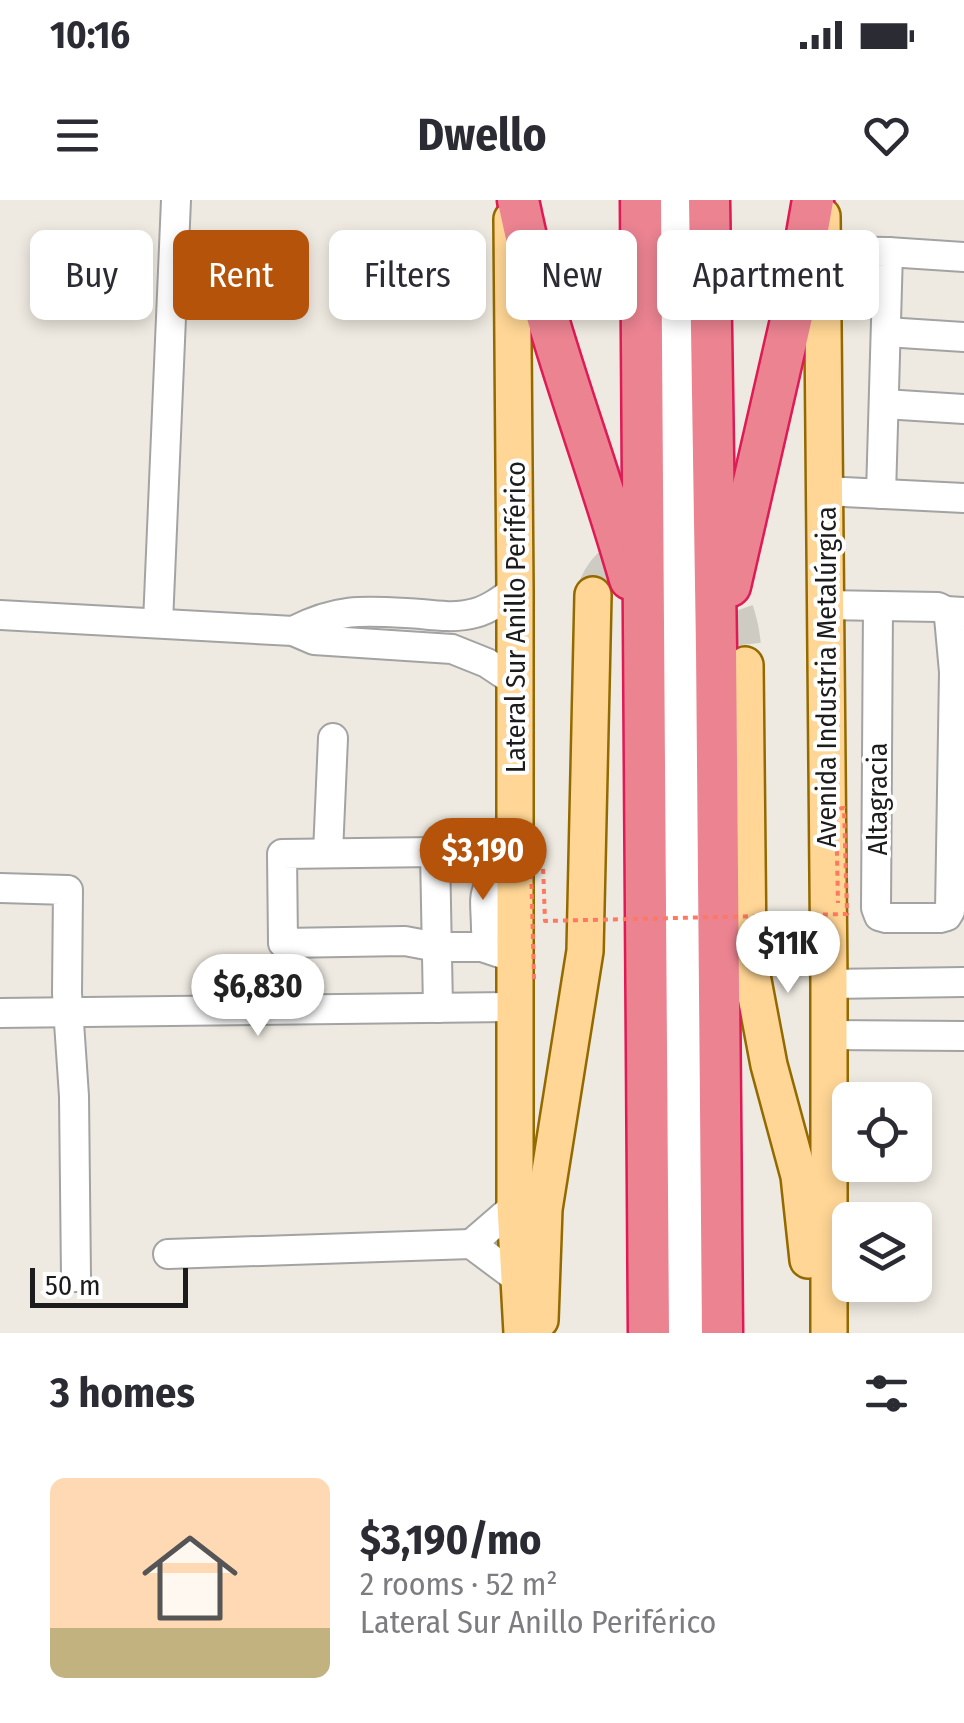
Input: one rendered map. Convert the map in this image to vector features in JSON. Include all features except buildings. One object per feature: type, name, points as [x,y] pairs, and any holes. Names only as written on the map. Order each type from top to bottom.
[{"type":"highway","points":[[515,200],[546,316],[616,527],[644,627]]},
{"type":"highway","points":[[642,200],[649,1333]]},
{"type":"highway","points":[[709,200],[730,656],[722,1333]]},
{"type":"highway","points":[[730,656],[813,200]]},
{"type":"main road","name":"Lateral Sur Anillo Periférico","points":[[515,200],[515,873],[501,921],[521,982],[515,1206],[522,1333]]},
{"type":"main road","name":"Avenida Industria Metalúrgica","points":[[822,200],[822,230]]},
{"type":"main road","name":"Avenida Industria Metalúrgica","points":[[823,320],[828,1333]]},
{"type":"main road","points":[[540,1333],[544,1209],[585,951],[593,595]]},
{"type":"main road","points":[[730,656],[748,954],[761,1028],[799,1176],[812,1296],[828,1333]]},
{"type":"street","points":[[158,624],[176,200]]},
{"type":"street","points":[[662,200],[672,1333]]},
{"type":"street","points":[[685,200],[696,1333]]},
{"type":"street","points":[[879,252],[964,258]]},
{"type":"street","points":[[881,494],[888,252]]},
{"type":"street","points":[[886,332],[964,337]]},
{"type":"street","points":[[884,404],[964,409]]},
{"type":"street","points":[[824,491],[964,498]]},
{"type":"street","points":[[293,631],[338,613],[474,614],[515,590]]},
{"type":"street","points":[[825,605],[938,607],[955,612]]},
{"type":"street","name":"Altagracia","points":[[878,606],[876,908],[879,916],[886,918],[940,918],[950,911],[957,879],[959,672],[950,617],[955,612]]},
{"type":"street","points":[[0,615],[293,631],[314,640],[452,649],[487,663],[514,681]]},
{"type":"street","points":[[452,649],[454,616]]},
{"type":"street","points":[[328,853],[333,738]]},
{"type":"street","points":[[438,1008],[436,940],[435,852],[282,854],[284,942],[436,940],[482,947],[521,982]]},
{"type":"street","points":[[0,888],[68,890],[76,1278]]},
{"type":"street","points":[[436,940],[501,921]]},
{"type":"street","points":[[0,1013],[438,1008],[521,982]]},
{"type":"street","points":[[829,984],[964,982]]},
{"type":"street","points":[[829,1036],[964,1036]]},
{"type":"street","points":[[471,1244],[515,1206]]},
{"type":"street","points":[[168,1254],[471,1244],[518,1279]]},
{"type":"path","points":[[521,982],[531,865],[543,865],[544,921],[846,914],[844,808],[836,809],[838,903]]},
{"type":"tunnel","points":[[593,595],[613,563],[648,550]]},
{"type":"tunnel","points":[[706,568],[725,589],[736,612],[745,665]]}]
